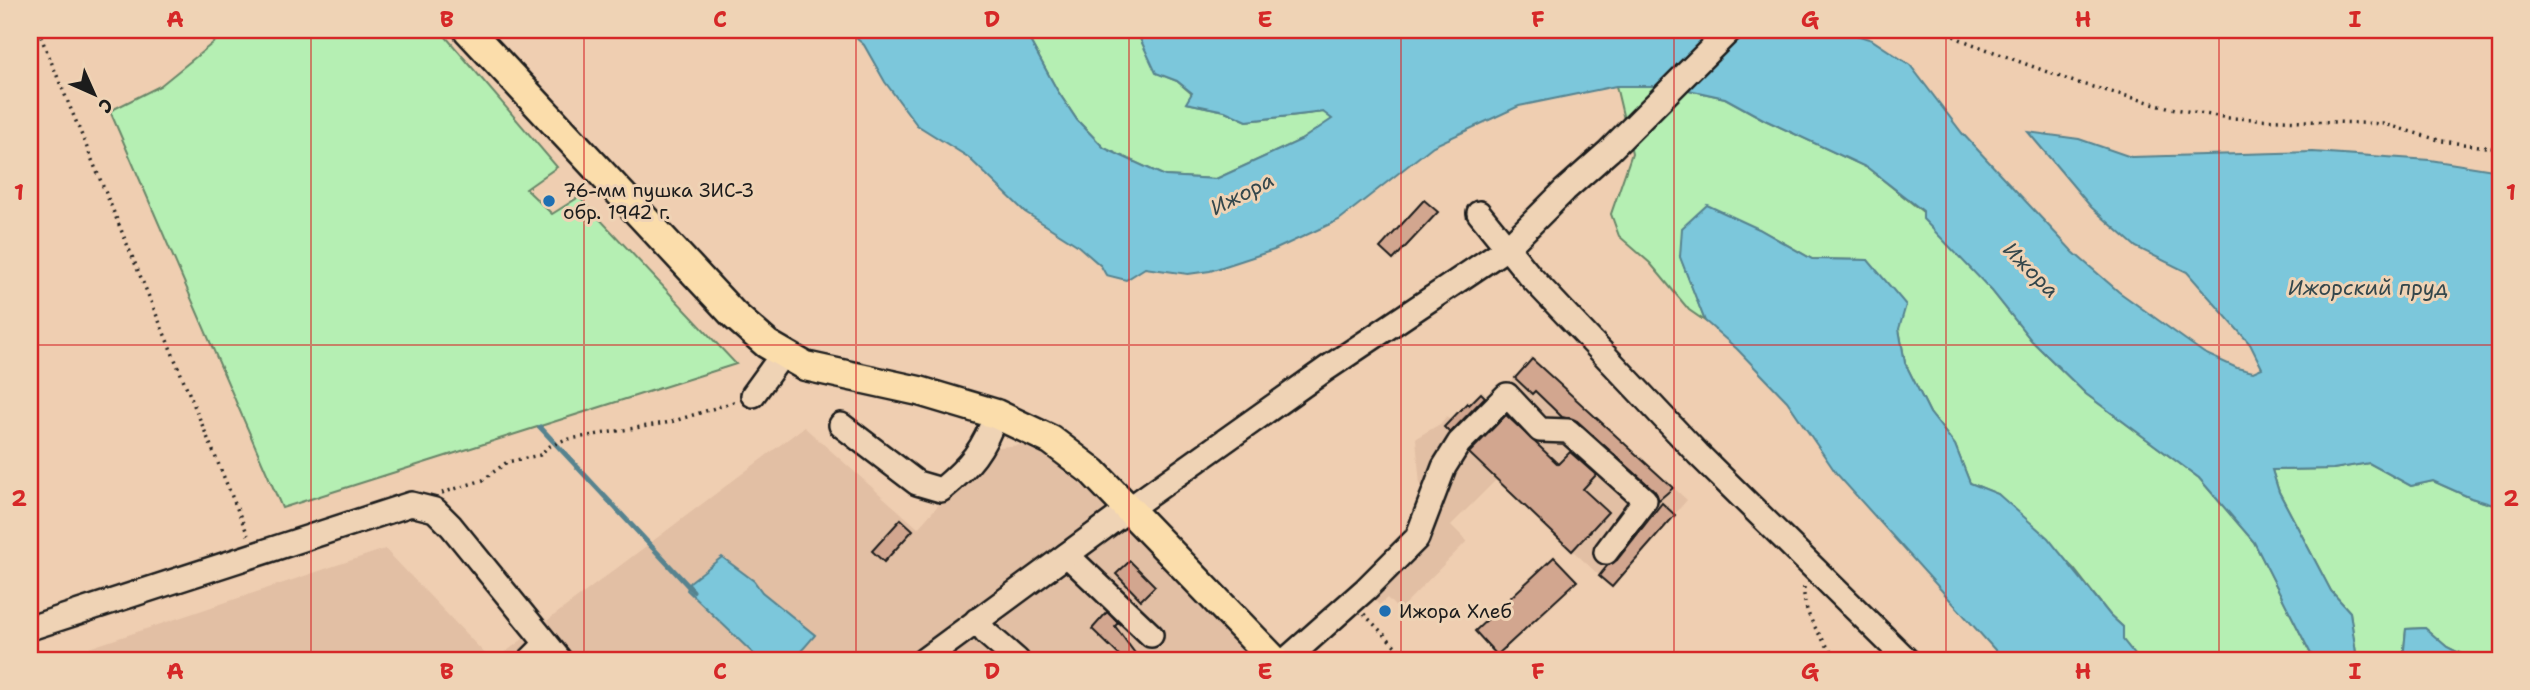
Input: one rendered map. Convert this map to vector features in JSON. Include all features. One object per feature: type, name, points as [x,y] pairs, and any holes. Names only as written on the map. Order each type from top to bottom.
[{"type":"main road","points":[[468,30],[734,315],[782,355],[805,366],[919,391],[996,414],[1034,431],[1069,452],[1093,472],[1274,660]]},
{"type":"street","points":[[924,660],[977,620],[1076,568],[1129,509],[1326,369],[1508,247],[1730,30]]},
{"type":"street","points":[[1479,213],[1530,275],[1698,454],[1907,660]]},
{"type":"street","points":[[752,395],[782,355]]},
{"type":"street","points":[[1286,660],[1352,602],[1417,538],[1444,467],[1459,443],[1507,395],[1540,430],[1568,431],[1645,500],[1606,552]]},
{"type":"street","points":[[841,425],[917,483],[941,490],[962,473],[979,453],[996,414]]},
{"type":"street","points":[[30,628],[411,504],[435,510],[451,526],[543,649]]},
{"type":"street","points":[[1076,568],[1151,635]]},
{"type":"street","points":[[977,620],[991,638],[1017,660]]},
{"type":"path","points":[[38,30],[256,555]]},
{"type":"path","points":[[1941,30],[2074,82],[2175,108],[2229,118],[2385,124],[2451,143],[2500,149]]},
{"type":"path","points":[[411,504],[483,480],[507,462],[540,454],[564,440],[671,422],[720,408],[752,395]]},
{"type":"path","points":[[1806,561],[1803,600],[1811,620],[1837,660]]},
{"type":"path","points":[[1352,602],[1409,660]]},
{"type":"shaded area","name":"Ижора Хлеб","points":[[1532,359],[1687,500],[1612,587],[1496,480],[1451,525],[1467,541],[1399,610],[1387,598],[1379,605],[1366,589],[1403,545],[1422,509],[1416,438],[1440,424],[1447,416],[1451,420],[1467,403],[1480,415]]},
{"type":"shaded area","points":[[804,427],[918,528],[989,448],[1031,444],[1100,500],[1255,660],[495,660]]},
{"type":"shaded area","points":[[385,549],[491,660],[53,660]]},
{"type":"green space","points":[[229,30],[440,30],[557,167],[526,189],[552,214],[579,197],[736,364],[282,508],[110,111],[160,86]]},
{"type":"green space","points":[[1024,30],[1136,30],[1157,73],[1177,81],[1192,94],[1187,103],[1225,111],[1247,121],[1324,112],[1333,119],[1301,140],[1216,179],[1165,176],[1104,148],[1077,120]]},
{"type":"green space","points":[[1616,86],[1671,86],[1725,98],[1765,120],[1868,168],[1923,212],[2032,341],[2086,394],[2199,478],[2254,542],[2314,660],[2139,660],[2123,640],[2123,627],[2110,615],[2074,569],[1998,494],[1970,483],[1955,445],[1930,413],[1905,363],[1899,329],[1868,260],[1812,259],[1759,229],[1680,256],[1705,321],[1689,310],[1650,263],[1619,236],[1611,214],[1632,153]]},
{"type":"green space","points":[[2369,463],[2411,486],[2433,481],[2471,498],[2500,507],[2500,660],[2473,660],[2447,647],[2425,628],[2406,629],[2403,660],[2357,660],[2350,612],[2331,591],[2279,492],[2272,470],[2333,469]]},
{"type":"water","points":[[847,30],[1024,30],[1077,120],[1104,148],[1165,176],[1216,179],[1301,140],[1332,119],[1323,112],[1247,121],[1225,111],[1186,103],[1192,93],[1177,81],[1156,73],[1136,30],[1841,30],[1872,40],[1910,65],[1962,133],[2073,252],[2119,292],[2204,353],[2253,372],[2262,368],[2250,344],[2187,272],[2136,247],[2091,207],[2028,132],[2079,139],[2131,157],[2313,152],[2430,160],[2500,171],[2500,507],[2471,498],[2433,481],[2411,486],[2369,463],[2333,469],[2272,470],[2279,492],[2331,591],[2350,612],[2357,660],[2314,660],[2254,542],[2199,478],[2086,394],[2032,341],[1992,291],[1923,219],[1923,211],[1868,168],[1765,120],[1725,98],[1671,86],[1616,86],[1519,106],[1433,146],[1339,220],[1274,250],[1210,271],[1188,274],[1145,268],[1126,280],[1106,275],[1101,266],[1077,245],[1025,212],[968,157],[917,125],[885,82],[864,45]]},
{"type":"water","points":[[1707,205],[1759,229],[1812,259],[1868,260],[1906,305],[1899,329],[1905,363],[1930,413],[1955,445],[1970,483],[1998,494],[2048,538],[2110,615],[2123,627],[2123,640],[2139,660],[2004,660],[1836,473],[1787,401],[1737,349],[1705,321],[1680,257],[1682,228]]},
{"type":"water","points":[[722,557],[754,581],[762,592],[815,635],[797,655],[787,659],[760,660],[687,590],[690,582]]},
{"type":"water","points":[[2425,628],[2447,647],[2473,660],[2403,660],[2406,629]]},
{"type":"building","points":[[1424,200],[1438,212],[1393,260],[1380,248]]},
{"type":"building","points":[[1532,359],[1673,488],[1659,500],[1654,490],[1577,421],[1562,417],[1535,391],[1532,394],[1515,378]]},
{"type":"building","points":[[1481,393],[1485,397],[1450,433],[1444,427],[1467,403],[1469,405]]},
{"type":"building","points":[[1506,415],[1558,464],[1570,452],[1596,475],[1583,489],[1608,512],[1572,551],[1469,453]]},
{"type":"building","points":[[1662,503],[1675,515],[1612,587],[1599,576],[1607,566],[1617,560]]},
{"type":"building","points":[[901,519],[913,530],[884,562],[872,551]]},
{"type":"building","points":[[1554,557],[1577,581],[1497,655],[1475,631]]},
{"type":"building","points":[[1130,561],[1155,586],[1141,600],[1116,574]]},
{"type":"building","points":[[1107,612],[1118,623],[1115,626],[1140,660],[1124,660],[1092,629]]},
{"type":"waterway","points":[[540,427],[693,591]]},
{"type":"place","name":"76-мм пушка ЗИС-3 обр. 1942 г.","points":[[549,201]]},
{"type":"place","name":"Ижора Хлеб","points":[[1385,611]]},
{"type":"water label","name":"Ижора","points":[[1242,194]]},
{"type":"water label","name":"Ижора","points":[[2031,270]]},
{"type":"water label","name":"Ижорский пруд","points":[[2368,288]]}]
